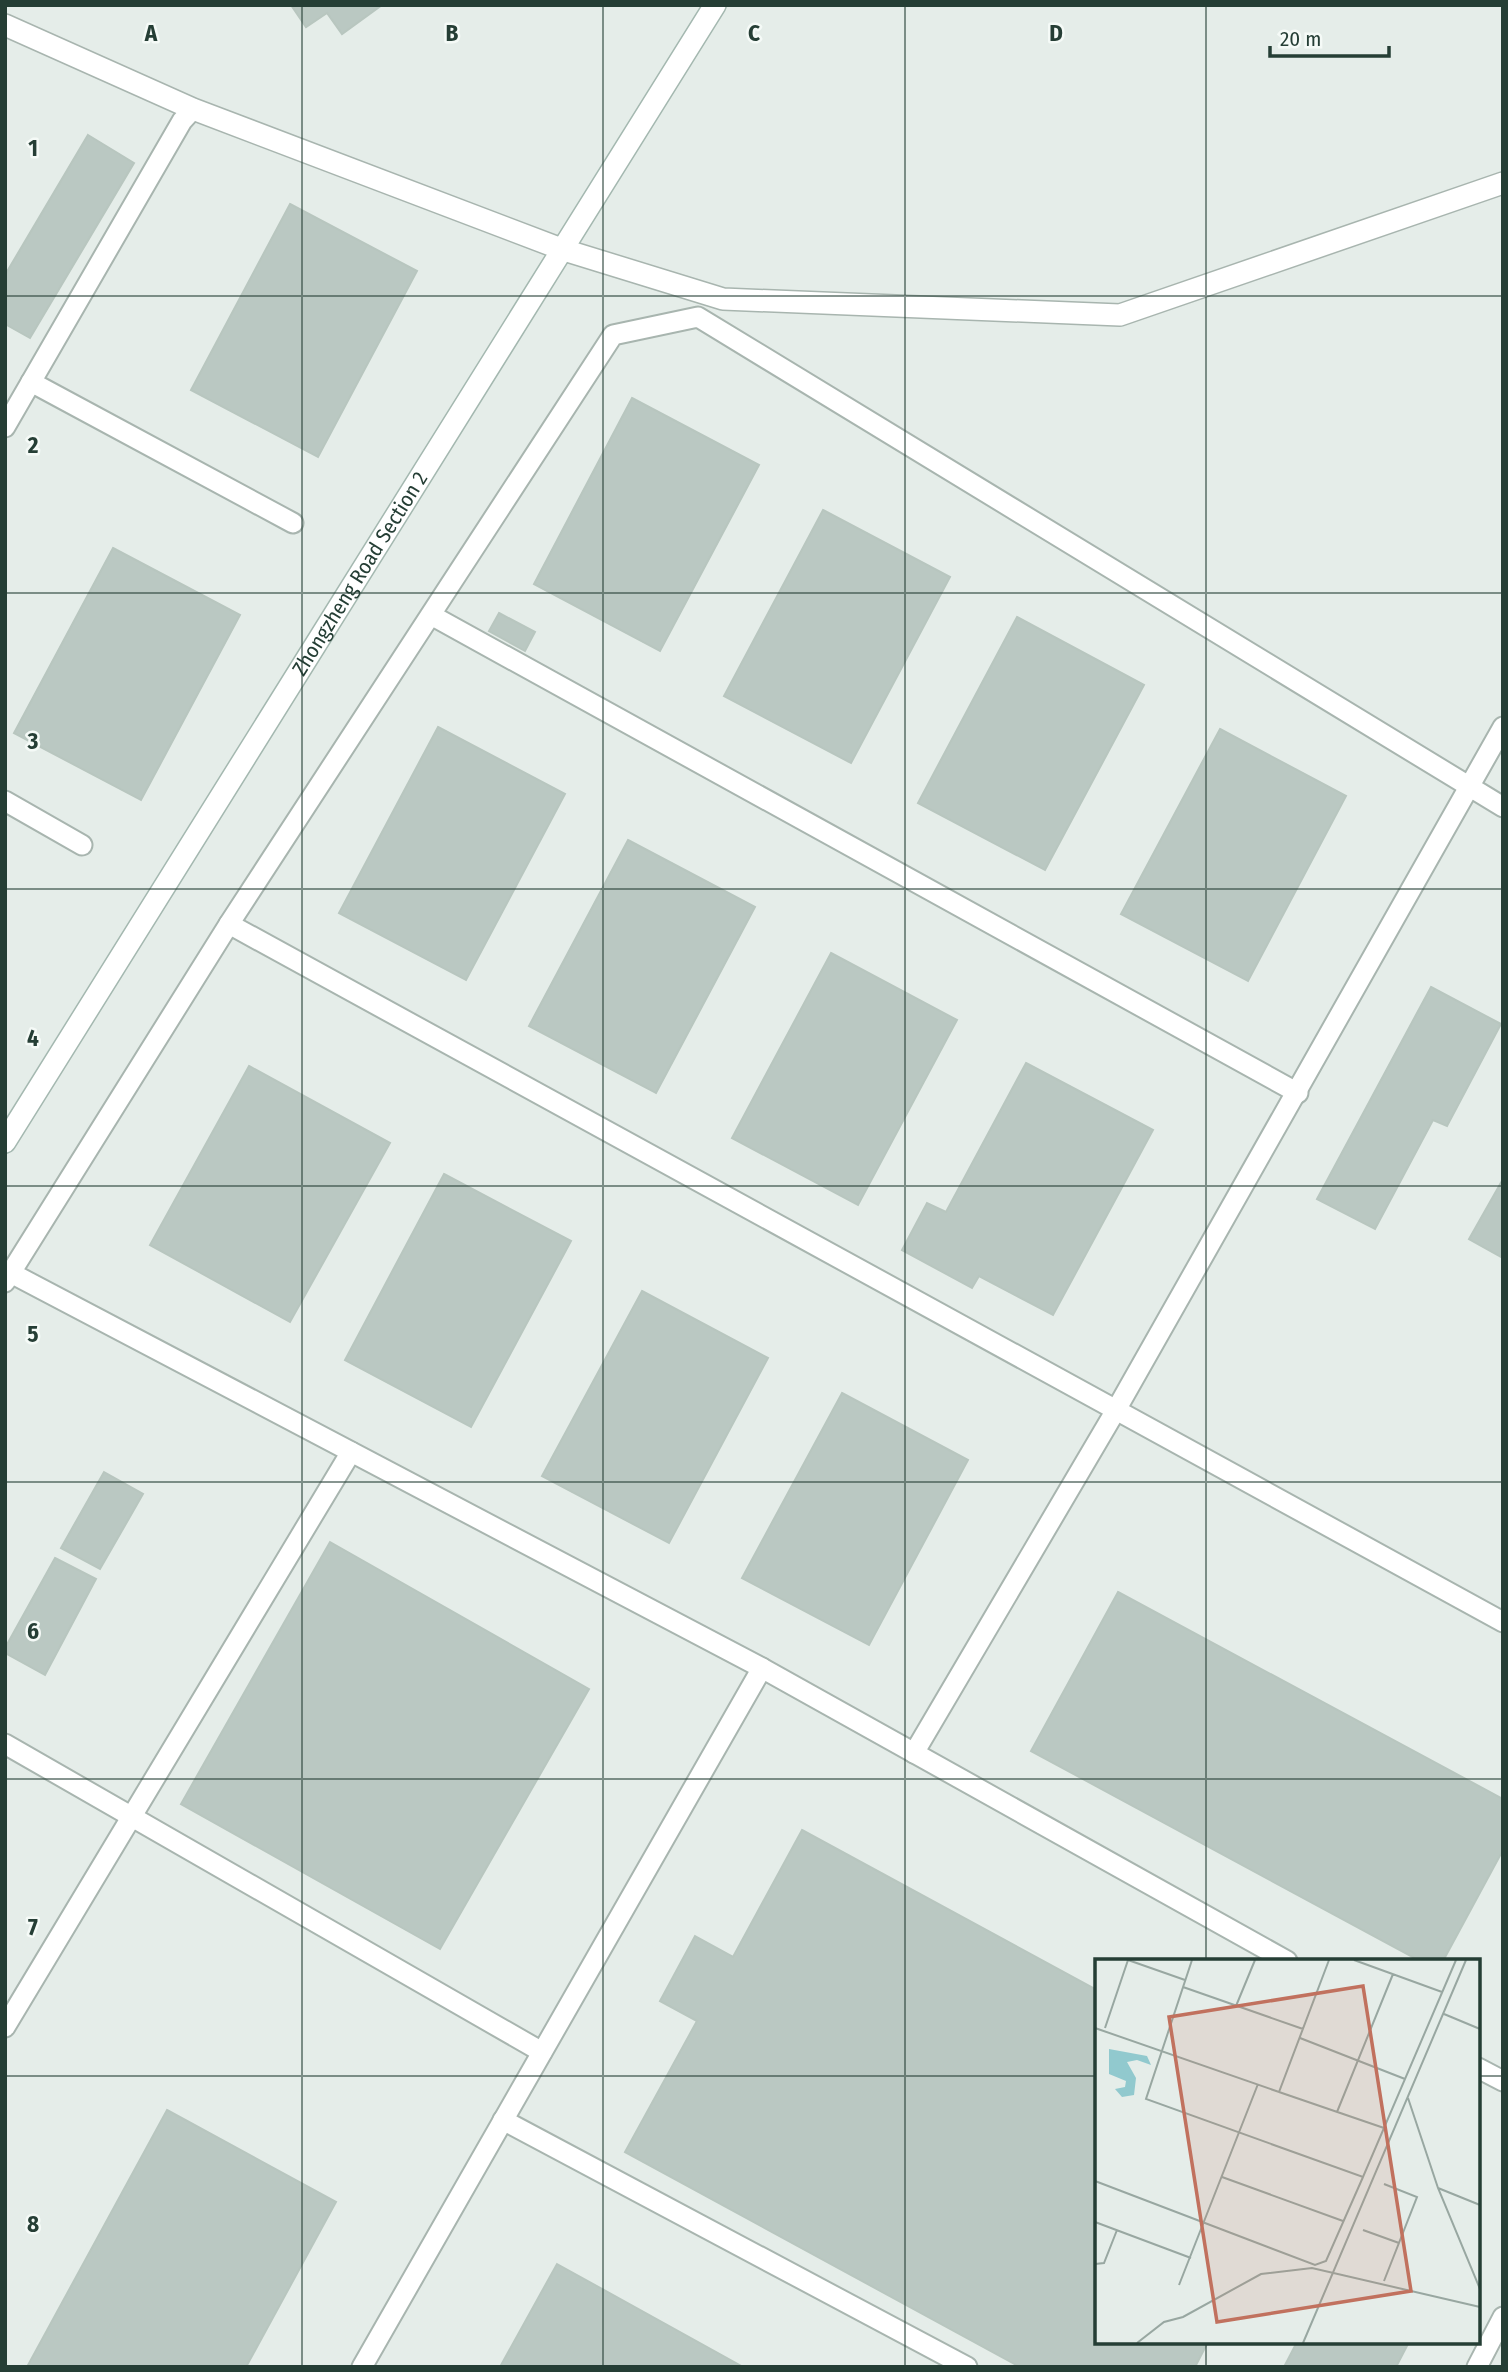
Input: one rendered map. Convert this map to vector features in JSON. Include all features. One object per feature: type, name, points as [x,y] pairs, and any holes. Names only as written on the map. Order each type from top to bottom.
[{"type":"street","name":"Zhongzheng Road Section 2","points":[[5,1142],[715,5]]},
{"type":"street","points":[[5,25],[193,109],[564,250],[723,299],[1120,315],[1503,183]]},
{"type":"lane","points":[[5,427],[182,121],[193,109]]},
{"type":"lane","points":[[1283,1959],[762,1668],[351,1452],[8,1277],[229,924],[613,335],[698,317],[1466,787],[1503,807]]},
{"type":"lane","points":[[31,382],[293,523]]},
{"type":"lane","points":[[431,615],[1298,1094]]},
{"type":"lane","points":[[914,1753],[1298,1094],[1466,787],[1503,727]]},
{"type":"lane","points":[[5,801],[82,845]]},
{"type":"lane","points":[[229,924],[1503,1622]]},
{"type":"lane","points":[[5,2027],[351,1452]]},
{"type":"lane","points":[[362,2367],[762,1668]]},
{"type":"lane","points":[[5,1744],[542,2052]]},
{"type":"lane","points":[[1480,2069],[1503,2081]]},
{"type":"lane","points":[[503,2120],[967,2367]]},
{"type":"lane","points":[[1477,2367],[1503,2317]]},
{"type":"building","points":[[291,5],[382,5],[342,34],[327,13],[306,27]]},
{"type":"building","points":[[88,135],[134,163],[30,338],[5,324],[5,275]]},
{"type":"building","points":[[290,204],[417,271],[318,457],[191,390]]},
{"type":"building","points":[[632,398],[759,465],[660,651],[534,584]]},
{"type":"building","points":[[823,510],[950,577],[851,763],[724,696]]},
{"type":"building","points":[[113,548],[240,615],[141,800],[14,733]]},
{"type":"building","points":[[499,613],[535,632],[525,651],[489,631]]},
{"type":"building","points":[[1017,617],[1144,685],[1045,870],[918,803]]},
{"type":"building","points":[[438,727],[565,794],[466,980],[339,913]]},
{"type":"building","points":[[1220,729],[1346,796],[1248,981],[1121,914]]},
{"type":"building","points":[[628,840],[755,907],[656,1093],[529,1026]]},
{"type":"building","points":[[831,953],[957,1020],[858,1205],[732,1138]]},
{"type":"building","points":[[1431,987],[1501,1024],[1447,1126],[1433,1120],[1375,1229],[1317,1199]]},
{"type":"building","points":[[1026,1063],[1153,1130],[1053,1315],[979,1276],[972,1288],[902,1250],[927,1203],[946,1212]]},
{"type":"building","points":[[249,1066],[390,1143],[290,1322],[150,1245]]},
{"type":"building","points":[[444,1174],[571,1241],[471,1427],[345,1360]]},
{"type":"building","points":[[1503,1179],[1503,1258],[1469,1239]]},
{"type":"building","points":[[642,1291],[768,1358],[669,1543],[542,1476]]},
{"type":"building","points":[[842,1393],[968,1460],[869,1645],[742,1578]]},
{"type":"building","points":[[104,1472],[143,1494],[100,1569],[61,1548]]},
{"type":"building","points":[[330,1542],[589,1689],[440,1949],[181,1804]]},
{"type":"building","points":[[55,1558],[96,1579],[45,1675],[5,1653],[5,1648]]},
{"type":"building","points":[[1118,1592],[1503,1799],[1503,1850],[1444,1959],[1416,1959],[1031,1751]]},
{"type":"building","points":[[802,1830],[1095,1989],[1095,2344],[1207,2344],[1195,2367],[1020,2367],[625,2152],[697,2021],[660,2001],[695,1936],[733,1957]]},
{"type":"building","points":[[167,2110],[336,2202],[246,2367],[27,2367]]},
{"type":"building","points":[[557,2264],[743,2367],[500,2367]]},
{"type":"building","points":[[1296,2344],[1408,2344],[1396,2367],[1284,2367]]}]
